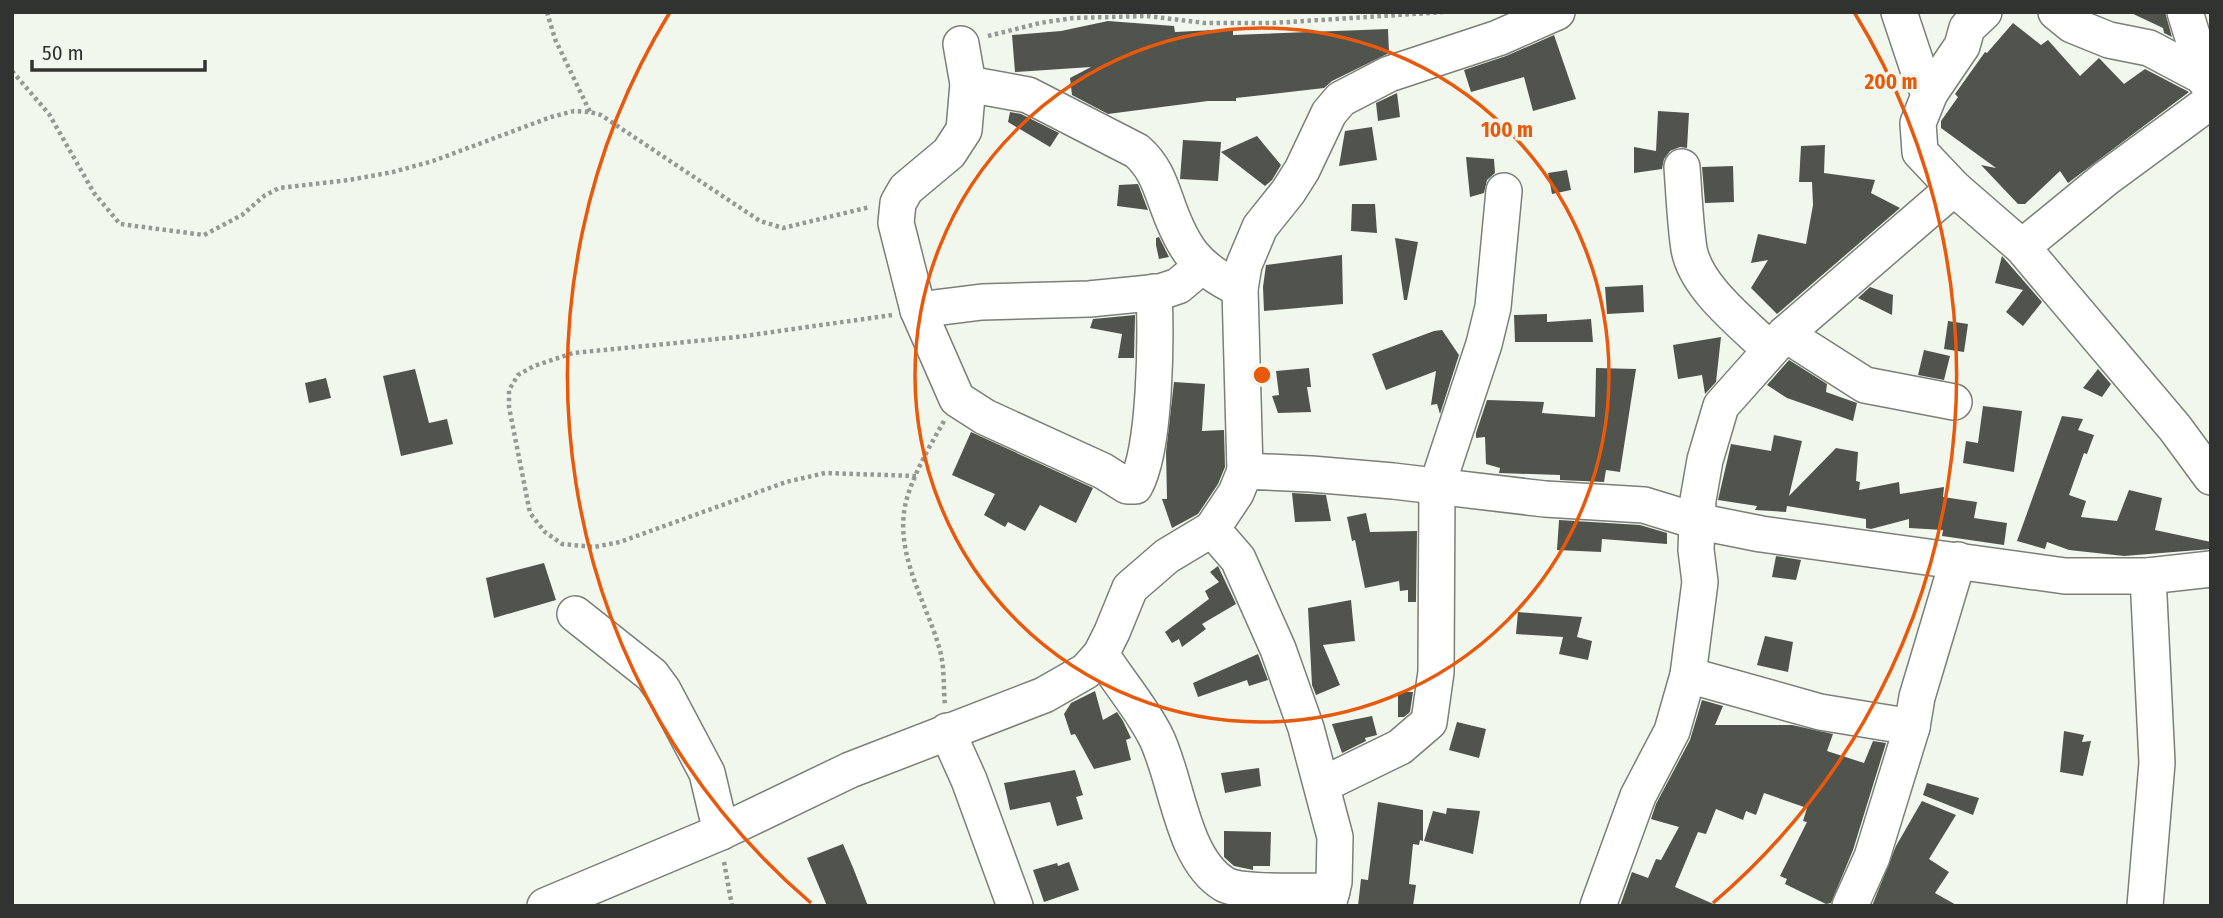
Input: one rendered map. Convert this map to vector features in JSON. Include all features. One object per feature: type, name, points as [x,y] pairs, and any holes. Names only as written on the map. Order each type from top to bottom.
[{"type":"street","points":[[545,906],[720,832],[850,770],[1044,695],[1086,671],[1101,654],[1130,588],[1167,556],[1212,529],[1236,493],[1245,471],[1240,289],[1246,256],[1259,227],[1302,170],[1329,113],[1341,99],[1389,74],[1498,38],[1557,12]]},
{"type":"street","points":[[1899,12],[1921,78],[1930,93]]},
{"type":"street","points":[[2056,12],[2072,25],[2109,40],[2149,48],[2208,88]]},
{"type":"street","points":[[2185,12],[2208,88]]},
{"type":"street","points":[[1966,18],[1962,46],[1930,93],[1917,124],[1920,152],[1954,188],[2022,247],[2175,428],[2211,477]]},
{"type":"street","points":[[961,44],[968,85],[964,130],[948,153],[906,189],[898,203],[896,223],[918,310],[957,399],[985,417],[1103,471],[1126,486],[1135,486],[1144,455],[1151,402],[1154,292]]},
{"type":"street","points":[[968,85],[1028,94],[1137,151],[1147,159],[1156,174],[1181,238],[1202,266],[1216,278],[1240,289]]},
{"type":"street","points":[[2022,247],[2105,179],[2208,88]]},
{"type":"street","points":[[1682,167],[1690,251],[1697,269],[1718,299],[1778,342],[1866,385],[1954,402]]},
{"type":"street","points":[[1598,906],[1638,796],[1672,731],[1688,675],[1700,582],[1696,520],[1705,460],[1721,406],[1778,342],[1954,188]]},
{"type":"street","points":[[1322,785],[1400,747],[1429,722],[1436,672],[1437,486],[1484,344],[1493,307],[1504,191]]},
{"type":"street","points":[[918,310],[982,302],[1089,299],[1154,292],[1178,286],[1202,266]]},
{"type":"street","points":[[2175,428],[2211,428]]},
{"type":"street","points":[[1245,471],[1311,474],[1545,499],[1644,505],[1761,534],[2064,576],[2148,576],[2211,569]]},
{"type":"street","points":[[1101,654],[1155,734],[1194,846],[1209,869],[1225,885],[1241,889],[1330,898],[1336,864],[1335,837],[1306,728],[1278,649],[1238,559],[1212,529]]},
{"type":"street","points":[[1850,906],[1872,857],[1912,727],[1917,697],[1958,560]]},
{"type":"street","points":[[2145,906],[2157,763],[2148,576]]},
{"type":"street","points":[[575,614],[652,675],[663,690],[707,773],[720,832]]},
{"type":"street","points":[[1688,675],[1820,712],[1912,727]]},
{"type":"street","points":[[947,732],[969,780],[1015,906]]},
{"type":"path","points":[[547,12],[555,39],[590,112]]},
{"type":"path","points":[[961,44],[1040,23],[1073,18],[1147,16],[1205,23],[1273,23],[1445,12]]},
{"type":"path","points":[[12,71],[49,114],[94,193],[120,224],[204,235],[242,215],[264,196],[279,188],[393,172],[433,161],[574,111],[590,112],[618,125],[760,221],[772,226],[783,228],[856,209],[898,203]]},
{"type":"path","points":[[916,476],[825,473],[774,486],[620,542],[594,547],[562,544],[545,532],[530,513],[509,407],[509,390],[518,375],[534,366],[573,353],[791,331],[918,310]]},
{"type":"path","points":[[947,732],[940,649],[912,576],[904,532],[906,501],[916,476],[957,399]]},
{"type":"path","points":[[720,832],[732,906]]},
{"type":"building","points":[[2129,12],[2165,12],[2172,37],[2164,33],[2163,28]]},
{"type":"building","points":[[1108,21],[1174,26],[1175,32],[1233,29],[1233,35],[1388,29],[1389,53],[1332,81],[1324,88],[1236,98],[1236,101],[1208,101],[1108,114],[1072,95],[1070,78],[1091,67],[1015,72],[1012,35],[1061,31]]},
{"type":"building","points":[[2013,23],[2041,45],[2048,40],[2080,76],[2099,58],[2124,84],[2145,69],[2189,92],[2068,183],[2060,171],[2025,204],[2018,204],[1981,165],[1996,168],[1941,128],[1941,121],[1958,97],[1955,94],[1985,52],[1987,53]]},
{"type":"building","points":[[1554,35],[1576,99],[1533,111],[1524,77],[1471,92],[1464,70],[1506,56]]},
{"type":"building","points":[[1397,93],[1400,117],[1378,121],[1376,103]]},
{"type":"building","points":[[1658,111],[1689,113],[1687,148],[1680,147],[1670,151],[1664,159],[1662,169],[1634,173],[1634,147],[1656,151]]},
{"type":"building","points":[[1010,112],[1021,114],[1059,133],[1050,147],[1008,122]]},
{"type":"building","points":[[1372,127],[1377,160],[1339,166],[1345,131]]},
{"type":"building","points":[[1257,136],[1281,165],[1265,186],[1221,152]]},
{"type":"building","points":[[1183,140],[1221,142],[1218,181],[1180,179]]},
{"type":"building","points":[[1825,145],[1824,173],[1875,180],[1871,193],[1900,208],[1777,314],[1751,288],[1768,260],[1751,263],[1758,234],[1806,244],[1813,205],[1812,182],[1799,182],[1801,146]]},
{"type":"building","points":[[1466,157],[1494,159],[1495,173],[1487,180],[1484,193],[1470,197]]},
{"type":"building","points":[[1733,166],[1734,202],[1705,203],[1702,167]]},
{"type":"building","points":[[1567,170],[1571,190],[1552,194],[1548,173]]},
{"type":"building","points":[[1138,184],[1148,210],[1117,206],[1119,185]]},
{"type":"building","points":[[1352,204],[1375,204],[1377,233],[1351,231]]},
{"type":"building","points":[[1159,237],[1169,257],[1159,259],[1156,238]]},
{"type":"building","points":[[1395,238],[1418,242],[1407,300],[1404,300]]},
{"type":"building","points":[[1342,255],[1343,304],[1264,311],[1266,265]]},
{"type":"building","points":[[2002,256],[2042,302],[2023,326],[2006,312],[2023,290],[1995,283]]},
{"type":"building","points":[[1643,285],[1644,312],[1607,314],[1605,287]]},
{"type":"building","points":[[1870,287],[1893,295],[1892,315],[1858,298]]},
{"type":"building","points":[[1547,314],[1547,322],[1591,319],[1593,342],[1515,342],[1514,315]]},
{"type":"building","points":[[1135,315],[1134,358],[1118,358],[1122,334],[1090,328],[1093,319]]},
{"type":"building","points":[[1948,321],[1968,324],[1964,352],[1944,349]]},
{"type":"building","points":[[1442,330],[1459,355],[1440,414],[1437,404],[1431,405],[1436,371],[1386,390],[1372,354]]},
{"type":"building","points":[[1721,337],[1716,382],[1705,394],[1702,375],[1678,379],[1673,345]]},
{"type":"building","points":[[1924,350],[1950,356],[1944,380],[1918,375]]},
{"type":"building","points":[[1789,360],[1827,384],[1826,392],[1857,403],[1853,421],[1787,398],[1767,385]]},
{"type":"building","points":[[1309,368],[1311,387],[1307,387],[1311,412],[1278,413],[1272,396],[1279,395],[1276,371]]},
{"type":"building","points":[[1596,368],[1636,369],[1620,472],[1606,470],[1604,482],[1560,480],[1560,475],[1499,473],[1500,468],[1486,464],[1485,437],[1476,438],[1476,433],[1487,400],[1544,402],[1542,413],[1595,417]]},
{"type":"building","points":[[415,369],[429,423],[447,419],[453,444],[401,456],[383,376]]},
{"type":"building","points":[[2098,369],[2111,384],[2102,397],[2083,388]]},
{"type":"building","points":[[326,378],[331,398],[309,403],[305,383]]},
{"type":"building","points":[[1174,382],[1205,384],[1202,431],[1224,430],[1225,467],[1218,484],[1198,514],[1172,528],[1162,499],[1167,499],[1166,452]]},
{"type":"building","points":[[1983,406],[2022,411],[2014,472],[1963,463],[1966,441],[1978,443]]},
{"type":"building","points":[[2062,416],[2083,419],[2078,430],[2094,435],[2087,454],[2084,453],[2069,495],[2086,501],[2081,517],[2117,521],[2129,490],[2162,498],[2155,530],[2211,542],[2211,549],[2124,556],[2069,550],[2047,542],[2045,549],[2017,541]]},
{"type":"building","points":[[971,432],[1093,488],[1076,523],[1040,505],[1025,531],[1008,522],[1005,527],[984,515],[995,494],[952,475]]},
{"type":"building","points":[[1774,435],[1802,441],[1789,496],[1836,448],[1858,452],[1856,481],[1860,482],[1859,490],[1899,482],[1900,494],[1944,487],[1943,497],[1977,502],[1974,518],[2007,523],[2004,545],[1942,536],[1943,530],[1909,528],[1909,519],[1871,529],[1866,528],[1866,519],[1787,506],[1786,512],[1755,510],[1757,506],[1718,500],[1731,444],[1771,451]]},
{"type":"building","points":[[1292,493],[1326,495],[1331,521],[1295,522]]},
{"type":"building","points":[[1366,513],[1370,532],[1417,531],[1416,602],[1408,602],[1408,590],[1400,591],[1399,581],[1365,588],[1355,540],[1352,541],[1347,517]]},
{"type":"building","points":[[1559,520],[1640,525],[1667,533],[1667,544],[1602,539],[1601,552],[1557,550]]},
{"type":"building","points":[[1776,556],[1801,560],[1796,580],[1772,577]]},
{"type":"building","points":[[544,563],[556,600],[494,618],[486,578]]},
{"type":"building","points":[[1218,566],[1236,604],[1202,624],[1206,629],[1182,647],[1179,639],[1172,643],[1165,632],[1209,599],[1205,591],[1219,582],[1210,572]]},
{"type":"building","points":[[1351,600],[1355,641],[1323,645],[1340,685],[1316,695],[1312,685],[1308,608]]},
{"type":"building","points":[[1518,612],[1582,617],[1577,637],[1592,641],[1588,660],[1559,654],[1563,637],[1516,634]]},
{"type":"building","points":[[1765,636],[1793,642],[1788,672],[1757,665]]},
{"type":"building","points":[[1258,654],[1268,680],[1249,686],[1247,680],[1198,697],[1193,683]]},
{"type":"building","points":[[1095,691],[1103,720],[1117,712],[1123,721],[1131,738],[1126,740],[1131,760],[1094,769],[1075,734],[1071,735],[1064,714],[1071,703]]},
{"type":"building","points":[[1398,692],[1413,692],[1410,712],[1404,717],[1398,717]]},
{"type":"building","points":[[1702,700],[1723,706],[1715,725],[1792,725],[1833,734],[1827,751],[1864,763],[1873,741],[1886,743],[1853,850],[1831,903],[1826,904],[1785,884],[1787,879],[1780,876],[1807,822],[1803,821],[1807,808],[1764,793],[1756,815],[1746,811],[1743,820],[1716,809],[1706,834],[1698,832],[1675,887],[1718,906],[1620,906],[1632,872],[1648,878],[1656,859],[1661,860],[1679,827],[1651,819],[1656,804],[1690,740]]},
{"type":"building","points":[[1372,716],[1377,735],[1365,738],[1366,741],[1342,753],[1332,724]]},
{"type":"building","points":[[1457,722],[1486,729],[1479,758],[1449,750]]},
{"type":"building","points":[[2064,731],[2084,735],[2082,742],[2091,741],[2083,776],[2060,772]]},
{"type":"building","points":[[1259,768],[1261,786],[1225,793],[1221,773]]},
{"type":"building","points":[[1075,770],[1083,795],[1076,797],[1083,819],[1057,826],[1050,802],[1010,810],[1004,783]]},
{"type":"building","points":[[1927,783],[1979,798],[1973,815],[1923,795]]},
{"type":"building","points":[[1922,801],[1956,815],[1929,859],[1949,872],[1935,893],[1958,906],[1872,906],[1896,846]]},
{"type":"building","points":[[1378,802],[1423,810],[1423,841],[1420,840],[1419,845],[1413,844],[1409,884],[1416,885],[1413,906],[1358,906],[1361,879],[1368,880]]},
{"type":"building","points":[[1447,808],[1480,811],[1473,854],[1424,841],[1433,811],[1446,814]]},
{"type":"building","points":[[1224,831],[1271,832],[1270,866],[1253,866],[1253,870],[1234,866],[1224,857]]},
{"type":"building","points":[[843,844],[868,906],[827,906],[807,858]]},
{"type":"building","points":[[1069,862],[1079,890],[1044,902],[1033,870]]}]
